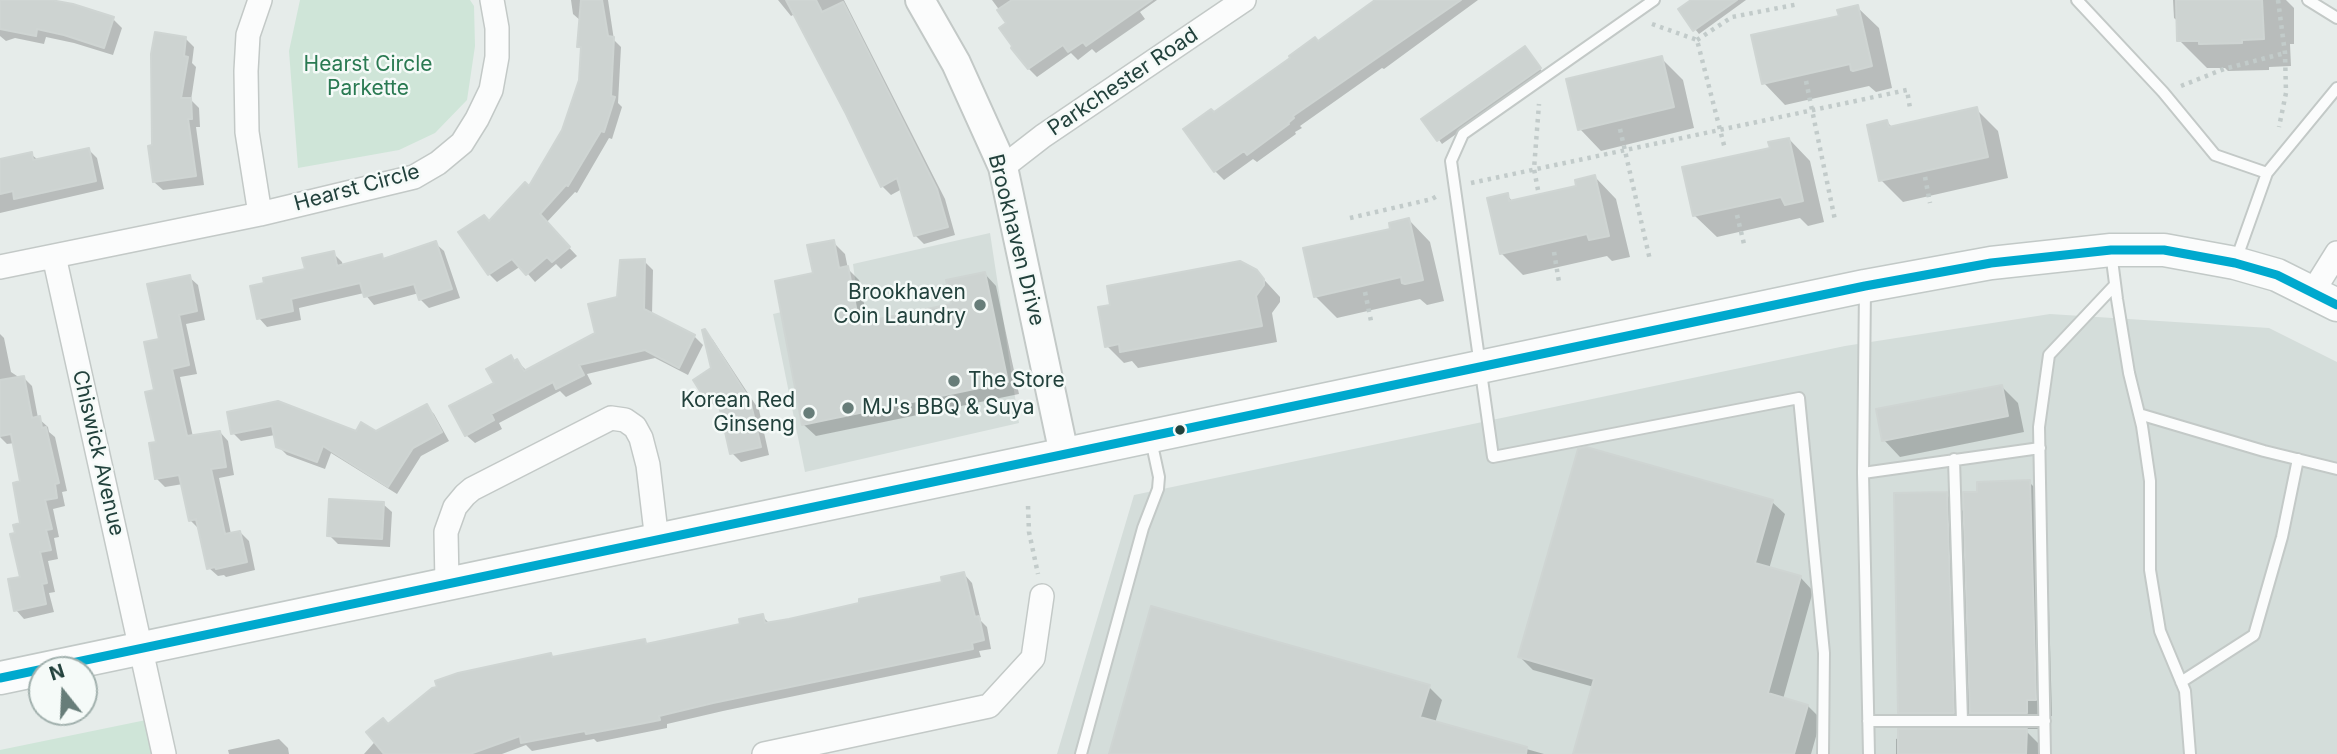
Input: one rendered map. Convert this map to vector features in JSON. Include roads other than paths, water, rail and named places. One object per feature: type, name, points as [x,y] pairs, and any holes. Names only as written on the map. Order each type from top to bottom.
[{"type":"main road","points":[[0,678],[1865,286],[1991,263],[2111,250],[2164,250],[2235,263],[2277,275],[2325,299]]},
{"type":"street","points":[[259,0],[248,35],[246,71],[247,132],[260,214]]},
{"type":"street","name":"Hearst Circle","points":[[0,267],[260,214],[414,177],[438,163],[462,143],[491,90],[497,57],[497,28],[492,0]]},
{"type":"street","name":"Brookhaven Drive","points":[[920,0],[956,63],[1003,167],[1064,454]]},
{"type":"street","name":"Parkchester Road","points":[[1003,167],[1043,136],[1244,0]]},
{"type":"street","points":[[2325,299],[2337,253]]},
{"type":"street","name":"Chiswick Avenue","points":[[54,256],[164,754]]},
{"type":"street","points":[[447,583],[446,532],[455,507],[465,495],[611,418],[625,420],[635,427],[641,438],[648,465],[657,541]]},
{"type":"street","points":[[764,754],[989,706],[1033,658],[1042,596]]},
{"type":"lane","points":[[1654,0],[1462,134],[1451,161],[1493,457],[1799,398],[1824,653],[1823,754]]},
{"type":"lane","points":[[2077,0],[2164,92],[2215,155],[2267,173]]},
{"type":"lane","points":[[2308,0],[2337,18]]},
{"type":"lane","points":[[2235,263],[2267,173],[2337,88]]},
{"type":"lane","points":[[2111,250],[2129,373],[2150,481],[2150,569],[2160,631],[2185,691],[2190,754]]},
{"type":"lane","points":[[1865,286],[1863,473],[1869,754]]},
{"type":"lane","points":[[2045,754],[2039,427],[2049,355],[2115,286]]},
{"type":"lane","points":[[2139,414],[2337,469]]},
{"type":"lane","points":[[1081,754],[1143,528],[1158,489],[1159,477],[1150,436]]},
{"type":"lane","points":[[1863,473],[2040,448]]},
{"type":"lane","points":[[1954,459],[1962,721]]},
{"type":"lane","points":[[2181,681],[2253,635],[2282,537],[2298,460]]},
{"type":"lane","points":[[1868,721],[2045,722]]},
{"type":"place","name":"Brookhaven Coin Laundry","points":[[980,305]]},
{"type":"place","name":"The Store","points":[[954,381]]},
{"type":"place","name":"MJ's BBQ & Suya","points":[[848,408]]},
{"type":"place","name":"Korean Red Ginseng","points":[[809,413]]},
{"type":"park label","name":"Hearst Circle Parkette","points":[[368,77]]}]
